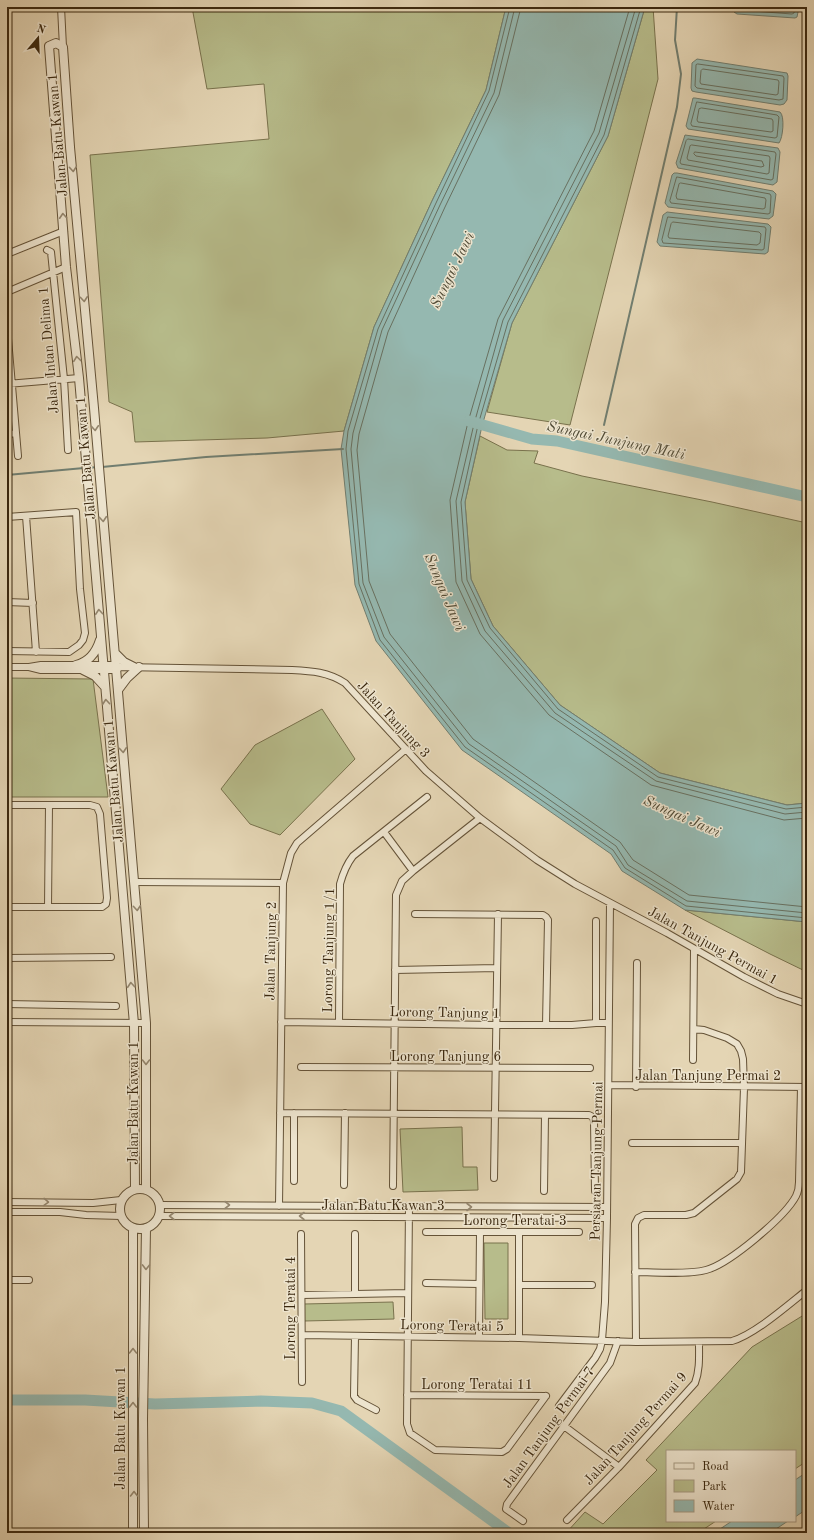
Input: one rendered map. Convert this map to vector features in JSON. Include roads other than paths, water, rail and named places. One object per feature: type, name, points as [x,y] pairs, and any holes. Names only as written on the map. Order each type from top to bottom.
[{"type":"street","points":[[61,7],[63,47]]},
{"type":"street","name":"Jalan Batu Kawan 1","points":[[135,1189],[134,1024],[79,378],[66,267],[49,46],[56,43],[63,47],[70,147],[117,667],[146,1024],[146,1189]]},
{"type":"street","points":[[7,254],[64,231]]},
{"type":"street","name":"Jalan Intan Delima 1","points":[[47,250],[51,252],[54,272],[64,379],[68,450]]},
{"type":"street","points":[[7,292],[66,267]]},
{"type":"street","points":[[7,327],[9,384],[18,456]]},
{"type":"street","points":[[9,384],[79,378]]},
{"type":"street","points":[[7,434],[16,433]]},
{"type":"street","points":[[7,517],[76,512],[80,589],[85,634],[79,645],[69,652],[7,651]]},
{"type":"street","points":[[26,516],[36,652]]},
{"type":"street","points":[[7,602],[33,603]]},
{"type":"street","points":[[76,665],[85,663],[92,656],[98,648],[101,638]]},
{"type":"street","points":[[115,653],[124,662],[136,667],[118,690]]},
{"type":"street","points":[[29,668],[40,665],[76,665],[103,668]]},
{"type":"street","points":[[7,667],[41,670],[83,670],[103,668]]},
{"type":"street","name":"Jalan Tanjung 3","points":[[103,668],[136,667],[292,670],[315,671],[336,678],[345,683],[426,771],[480,818],[537,860],[610,903]]},
{"type":"street","points":[[83,670],[95,676],[105,687]]},
{"type":"street","name":"Jalan Tanjung 2","points":[[279,1206],[283,883],[291,853],[297,843],[406,749]]},
{"type":"street","name":"Lorong Tanjung 1/1","points":[[339,1022],[340,884],[347,864],[353,856],[427,797]]},
{"type":"street","points":[[7,805],[49,805],[48,907],[7,907]]},
{"type":"street","name":"Jalan Batu Kawan 1","points":[[48,907],[102,907],[106,904],[107,898],[100,814],[97,807],[49,805]]},
{"type":"street","points":[[393,1186],[396,895],[402,881],[480,818]]},
{"type":"street","points":[[384,832],[413,871]]},
{"type":"street","points":[[134,882],[283,883]]},
{"type":"street","name":"Jalan Tanjung Permai 1","points":[[610,903],[667,933],[694,950],[778,994],[807,1004]]},
{"type":"street","name":"Persiaran Tanjung Permai","points":[[559,1406],[600,1349],[602,1340],[605,1302],[607,1218],[610,903]]},
{"type":"street","points":[[415,914],[543,915],[546,917],[548,920],[546,1025]]},
{"type":"street","points":[[494,1178],[498,914]]},
{"type":"street","points":[[596,921],[596,1023]]},
{"type":"street","points":[[693,1060],[694,950]]},
{"type":"street","points":[[7,958],[111,957]]},
{"type":"street","points":[[636,1086],[637,963]]},
{"type":"street","points":[[395,970],[497,968]]},
{"type":"street","points":[[7,1004],[116,1006]]},
{"type":"street","points":[[7,1022],[146,1024]]},
{"type":"street","name":"Lorong Tanjung 1","points":[[281,1022],[496,1025],[572,1025],[608,1023]]},
{"type":"street","points":[[636,1342],[635,1224],[638,1218],[644,1215],[690,1214],[699,1210],[737,1179],[741,1172],[744,1088],[743,1059],[741,1051],[737,1044],[716,1034],[704,1030],[694,1029]]},
{"type":"street","name":"Lorong Tanjung 6","points":[[301,1067],[590,1068]]},
{"type":"street","name":"Jalan Tanjung Permai 2","points":[[609,1085],[804,1088]]},
{"type":"street","points":[[635,1272],[708,1270],[726,1261],[758,1237],[785,1211],[793,1201],[798,1190],[804,1088]]},
{"type":"street","points":[[280,1113],[589,1115],[593,1117],[594,1121],[595,1191]]},
{"type":"street","points":[[294,1113],[294,1181]]},
{"type":"street","points":[[344,1185],[345,1114]]},
{"type":"street","points":[[544,1191],[545,1115]]},
{"type":"street","points":[[632,1143],[742,1143]]},
{"type":"street","points":[[800,1152],[807,1152]]},
{"type":"street","points":[[135,1189],[146,1189],[155,1195],[160,1205],[159,1216],[156,1221],[146,1228],[133,1228],[128,1225],[121,1216],[121,1200],[129,1191],[135,1189]]},
{"type":"street","points":[[7,1202],[93,1203],[121,1200]]},
{"type":"street","name":"Jalan Batu Kawan 3","points":[[160,1205],[607,1208]]},
{"type":"street","points":[[407,1395],[409,1206]]},
{"type":"street","points":[[7,1212],[60,1212],[86,1215],[121,1216]]},
{"type":"street","name":"Jalan Batu Kawan 3","points":[[159,1216],[607,1218]]},
{"type":"street","name":"Jalan Batu Kawan 1","points":[[133,1228],[133,1533]]},
{"type":"street","name":"Jalan Batu Kawan 1","points":[[144,1533],[143,1419],[146,1228]]},
{"type":"street","name":"Lorong Teratai 3","points":[[426,1232],[579,1232]]},
{"type":"street","points":[[479,1337],[480,1232]]},
{"type":"street","points":[[519,1338],[520,1232]]},
{"type":"street","name":"Lorong Teratai 4","points":[[301,1234],[302,1382]]},
{"type":"street","points":[[355,1294],[356,1234]]},
{"type":"street","points":[[7,1280],[29,1280]]},
{"type":"street","points":[[426,1283],[479,1284]]},
{"type":"street","points":[[519,1285],[592,1286]]},
{"type":"street","name":"Lorong Teratai 5","points":[[302,1335],[479,1337],[636,1342],[728,1342],[741,1339],[807,1290]]},
{"type":"street","points":[[302,1295],[408,1294]]},
{"type":"street","points":[[355,1336],[354,1396],[357,1400],[376,1410]]},
{"type":"street","name":"Jalan Tanjung Permai 7","points":[[523,1521],[508,1510],[506,1505],[610,1363],[618,1341]]},
{"type":"street","name":"Jalan Tanjung Permai 9","points":[[567,1520],[619,1467],[695,1383],[699,1365],[699,1342]]},
{"type":"street","name":"Lorong Teratai 11","points":[[407,1395],[546,1396],[507,1449],[499,1453],[435,1450],[410,1433],[407,1424],[407,1395]]},
{"type":"street","points":[[564,1426],[619,1467]]},
{"type":"water","name":"Sungai Jawi","points":[[506,7],[645,7],[608,136],[512,323],[482,426],[465,502],[471,579],[493,626],[560,705],[660,773],[787,805],[807,803],[807,922],[685,910],[622,871],[611,854],[462,750],[376,641],[355,585],[341,449],[344,431],[374,327],[432,201],[486,90]]},
{"type":"water","points":[[734,7],[799,7],[797,17],[795,18],[737,14],[734,12]]},
{"type":"water","points":[[697,59],[787,73],[787,100],[784,104],[780,105],[692,91],[692,63]]},
{"type":"water","points":[[693,98],[780,112],[782,114],[783,122],[779,143],[688,129],[686,126]]},
{"type":"water","points":[[685,135],[778,148],[780,152],[777,182],[773,185],[678,168],[676,163]]},
{"type":"water","points":[[674,173],[773,191],[776,194],[773,216],[769,219],[668,207],[665,203],[672,175]]},
{"type":"water","points":[[667,212],[768,224],[771,227],[768,252],[765,254],[660,246],[657,242],[663,215]]},
{"type":"water","points":[[807,1472],[807,1509],[796,1516],[796,1479]]},
{"type":"water","points":[[730,1522],[786,1522],[770,1533],[714,1533]]},
{"type":"waterway","points":[[604,425],[677,107],[681,74],[675,40],[677,7]]},
{"type":"waterway","name":"Sungai Junjung Mati","points":[[469,421],[532,439],[557,441],[807,497]]},
{"type":"waterway","points":[[102,467],[206,457],[343,449]]},
{"type":"waterway","points":[[88,468],[97,467]]},
{"type":"waterway","points":[[7,475],[84,468]]},
{"type":"waterway","points":[[7,1400],[85,1400],[155,1404],[261,1401],[312,1403],[341,1411],[509,1533]]}]
